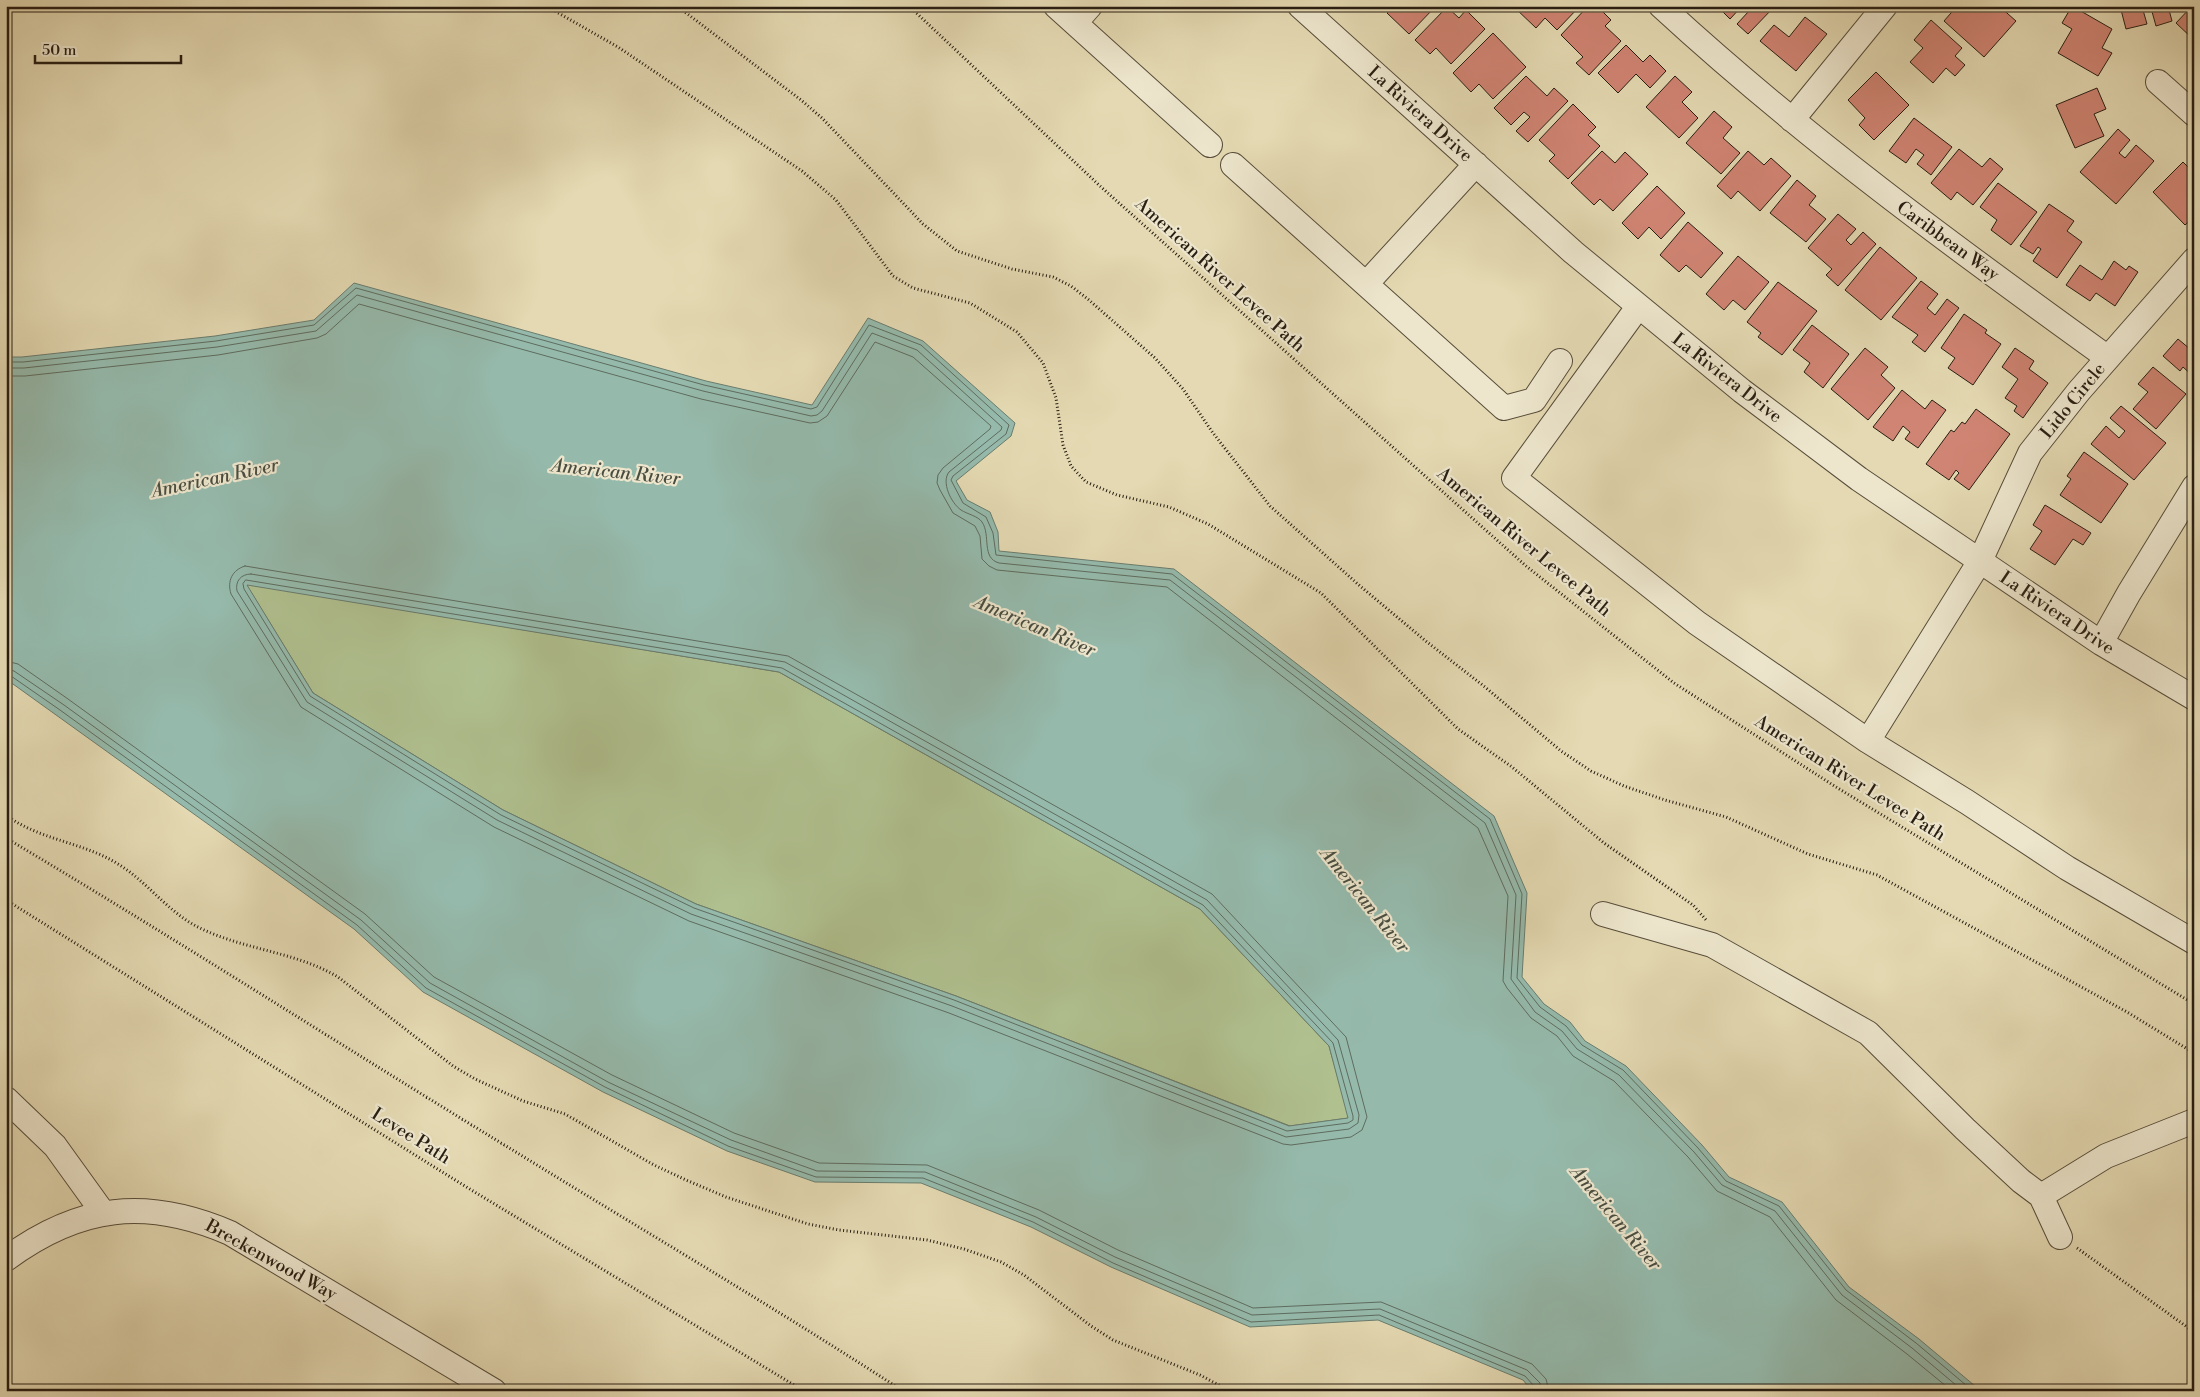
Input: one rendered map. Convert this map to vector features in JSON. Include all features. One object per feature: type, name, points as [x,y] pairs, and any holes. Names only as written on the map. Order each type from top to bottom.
[{"type":"street","points":[[1056,6],[1082,15],[1210,145]]},
{"type":"street","name":"La Riviera Drive","points":[[1300,6],[1573,252],[1742,391],[1859,479],[2101,643],[2194,698]]},
{"type":"street","name":"Caribbean Way","points":[[1660,6],[1792,120],[1898,205],[2108,358]]},
{"type":"street","points":[[1792,120],[1885,6]]},
{"type":"street","points":[[2158,82],[2194,114]]},
{"type":"street","points":[[1366,284],[1476,164]]},
{"type":"street","points":[[1233,165],[1504,408],[1534,400],[1560,361]]},
{"type":"street","name":"Lido Circle","points":[[1868,741],[1980,561],[2030,453],[2108,358],[2194,260]]},
{"type":"street","points":[[1638,307],[1514,478],[1696,623],[1868,741],[1967,802],[2067,868],[2194,942]]},
{"type":"street","points":[[2101,643],[2129,593],[2194,487]]},
{"type":"street","points":[[1603,914],[1712,945],[1868,1033],[2014,1175],[2041,1196],[2060,1237]]},
{"type":"street","points":[[6,1099],[55,1146],[104,1214]]},
{"type":"street","points":[[2041,1196],[2106,1156],[2194,1121]]},
{"type":"street","name":"Breckenwood Way","points":[[6,1259],[28,1243],[53,1230],[79,1219],[104,1214],[148,1211],[176,1214],[203,1221],[230,1233],[494,1391]]},
{"type":"path","points":[[546,6],[618,47],[802,171],[836,200],[893,276],[913,288],[970,303],[1017,332],[1043,363],[1056,398],[1063,444],[1071,466],[1086,482],[1117,495],[1169,507],[1208,524],[1320,593],[1458,729],[1512,767],[1604,843],[1694,905],[1711,927]]},
{"type":"path","points":[[677,6],[822,118],[938,238],[957,250],[986,261],[1053,277],[1071,286],[1089,300],[1155,358],[1184,389],[1213,433],[1270,506],[1427,642],[1485,687],[1561,751],[1591,771],[1624,786],[1665,800],[1726,816],[1808,854],[1877,875],[2127,1012],[2194,1053]]},
{"type":"path","name":"American River Levee Path","points":[[909,6],[1100,186],[1518,559],[1674,683],[1836,787],[2194,1004]]},
{"type":"path","points":[[6,815],[37,833],[97,853],[119,864],[182,917],[203,930],[319,966],[338,977],[453,1066],[475,1079],[523,1101],[565,1114],[654,1165],[734,1200],[808,1224],[839,1230],[926,1240],[964,1249],[1001,1262],[1024,1275],[1091,1326],[1113,1340],[1200,1375],[1230,1391]]},
{"type":"path","points":[[6,838],[190,949],[510,1149],[813,1333],[903,1391]]},
{"type":"path","name":"Levee Path","points":[[6,900],[468,1188],[804,1391]]},
{"type":"path","points":[[2060,1237],[2194,1332]]},
{"type":"green space","points":[[246,584],[779,672],[1200,909],[1329,1046],[1349,1118],[1290,1126],[956,996],[696,904],[503,810],[313,693]]},
{"type":"water","name":"American River","points":[[354,283],[706,381],[812,405],[868,318],[923,341],[1015,423],[1011,436],[956,481],[967,500],[990,512],[998,532],[999,551],[1174,569],[1494,816],[1527,893],[1522,977],[1544,1004],[1570,1022],[1585,1041],[1626,1066],[1702,1145],[1729,1177],[1782,1202],[1849,1287],[1919,1339],[1981,1391],[1532,1391],[1523,1380],[1378,1320],[1250,1327],[1111,1267],[1031,1227],[921,1183],[815,1182],[727,1151],[603,1092],[423,992],[354,929],[6,679],[6,357],[22,357],[215,336],[314,320]],"holes":[[[247,585],[779,672],[1200,909],[1329,1046],[1348,1118],[1289,1126],[956,996],[696,904],[503,810],[313,693]]]},
{"type":"building","points":[[1386,6],[1436,6],[1409,34],[1387,13],[1390,10]]},
{"type":"building","points":[[1580,6],[1557,30],[1545,18],[1536,28],[1514,7]]},
{"type":"building","points":[[1588,6],[1597,6],[1611,20],[1605,26],[1621,41],[1589,75],[1576,63],[1583,57],[1561,35]]},
{"type":"building","points":[[1717,6],[1742,6],[1730,19]]},
{"type":"building","points":[[1743,6],[1775,6],[1748,34],[1737,24],[1749,11]]},
{"type":"building","points":[[1957,6],[1999,6],[2016,21],[1984,57],[1944,21]]},
{"type":"building","points":[[2072,6],[2112,29],[2102,48],[2112,53],[2098,76],[2058,53],[2072,29],[2062,23]]},
{"type":"building","points":[[2120,6],[2168,6],[2172,21],[2156,26],[2151,8],[2143,10],[2147,24],[2126,29]]},
{"type":"building","points":[[2194,6],[2194,40],[2176,23]]},
{"type":"building","points":[[1447,7],[1459,18],[1466,10],[1485,29],[1451,64],[1436,48],[1430,54],[1415,40]]},
{"type":"building","points":[[1805,17],[1827,34],[1796,71],[1760,41],[1774,25],[1789,37]]},
{"type":"building","points":[[1931,20],[1962,48],[1955,56],[1965,65],[1955,76],[1946,68],[1933,83],[1910,62],[1923,48],[1914,40]]},
{"type":"building","points":[[1493,33],[1526,67],[1493,99],[1479,84],[1471,92],[1453,73]]},
{"type":"building","points":[[1626,45],[1643,62],[1650,55],[1666,71],[1650,88],[1636,74],[1618,93],[1598,73]]},
{"type":"building","points":[[1876,72],[1909,105],[1874,140],[1859,125],[1865,118],[1848,100]]},
{"type":"building","points":[[1526,76],[1547,96],[1554,88],[1568,101],[1528,142],[1516,131],[1530,117],[1524,112],[1511,125],[1494,108]]},
{"type":"building","points":[[1675,76],[1692,92],[1682,102],[1698,118],[1679,138],[1646,107]]},
{"type":"building","points":[[2097,88],[2106,109],[2094,114],[2104,136],[2075,148],[2056,105]]},
{"type":"building","points":[[1573,104],[1596,127],[1588,135],[1600,146],[1568,179],[1549,161],[1555,155],[1539,140]]},
{"type":"building","points":[[1714,111],[1732,127],[1723,138],[1740,153],[1721,174],[1686,143]]},
{"type":"building","points":[[1914,118],[1952,147],[1931,175],[1917,164],[1924,155],[1916,149],[1906,163],[1889,151]]},
{"type":"building","points":[[2118,129],[2130,140],[2119,153],[2125,158],[2136,145],[2154,161],[2116,204],[2080,172]]},
{"type":"building","points":[[1959,149],[1982,167],[1990,158],[2003,169],[1973,205],[1957,192],[1951,200],[1931,183]]},
{"type":"building","points":[[1602,151],[1615,163],[1625,152],[1648,174],[1613,211],[1600,199],[1594,205],[1571,183]]},
{"type":"building","points":[[1748,151],[1764,165],[1771,158],[1791,176],[1760,211],[1738,191],[1731,199],[1717,186]]},
{"type":"building","points":[[2183,162],[2194,173],[2194,217],[2185,225],[2153,192]]},
{"type":"building","points":[[1797,180],[1816,196],[1809,205],[1826,219],[1806,242],[1770,213]]},
{"type":"building","points":[[1998,183],[2037,212],[2011,245],[1991,230],[1997,220],[1980,207]]},
{"type":"building","points":[[1657,186],[1685,213],[1661,239],[1649,227],[1638,239],[1622,223]]},
{"type":"building","points":[[2049,204],[2074,221],[2067,231],[2082,242],[2057,278],[2033,261],[2041,249],[2038,247],[2033,254],[2020,246]]},
{"type":"building","points":[[1838,214],[1856,229],[1846,240],[1851,245],[1863,232],[1876,244],[1838,286],[1826,275],[1832,269],[1808,248]]},
{"type":"building","points":[[1688,222],[1723,253],[1701,278],[1686,265],[1679,272],[1660,255]]},
{"type":"building","points":[[1880,247],[1917,278],[1881,320],[1845,290]]},
{"type":"building","points":[[1738,256],[1769,282],[1745,310],[1733,300],[1724,310],[1706,294]]},
{"type":"building","points":[[2114,261],[2126,270],[2129,266],[2138,272],[2115,306],[2096,293],[2090,301],[2066,285],[2080,265],[2102,280]]},
{"type":"building","points":[[1921,281],[1938,294],[1927,308],[1935,315],[1947,299],[1959,308],[1925,352],[1912,342],[1918,335],[1892,317]]},
{"type":"building","points":[[1778,282],[1817,311],[1782,355],[1758,337],[1761,333],[1747,322]]},
{"type":"building","points":[[1964,314],[1987,330],[1985,333],[2001,344],[1973,385],[1948,368],[1955,358],[1941,348]]},
{"type":"building","points":[[1812,325],[1849,354],[1823,388],[1804,372],[1810,363],[1793,350]]},
{"type":"building","points":[[2178,339],[2190,349],[2194,344],[2194,377],[2183,367],[2180,371],[2163,356]]},
{"type":"building","points":[[1865,348],[1888,367],[1881,375],[1895,388],[1868,420],[1831,389]]},
{"type":"building","points":[[2015,348],[2034,361],[2029,369],[2048,383],[2023,418],[2014,411],[2017,406],[2005,398],[2018,379],[2002,367]]},
{"type":"building","points":[[2153,367],[2186,394],[2156,429],[2133,409],[2148,392],[2138,384]]},
{"type":"building","points":[[1902,390],[1925,409],[1932,400],[1946,410],[1918,448],[1905,439],[1910,432],[1903,426],[1893,441],[1873,427]]},
{"type":"building","points":[[2121,406],[2166,443],[2134,480],[2091,444],[2106,426],[2119,438],[2125,431],[2110,418]]},
{"type":"building","points":[[1976,409],[2010,434],[1969,490],[1954,479],[1959,473],[1956,470],[1949,480],[1926,464],[1951,430],[1954,432],[1962,422],[1965,424]]},
{"type":"building","points":[[2084,452],[2128,484],[2101,523],[2060,495],[2071,479],[2067,476]]},
{"type":"building","points":[[2045,505],[2091,533],[2083,545],[2073,539],[2055,565],[2030,549],[2042,531],[2033,525]]}]
